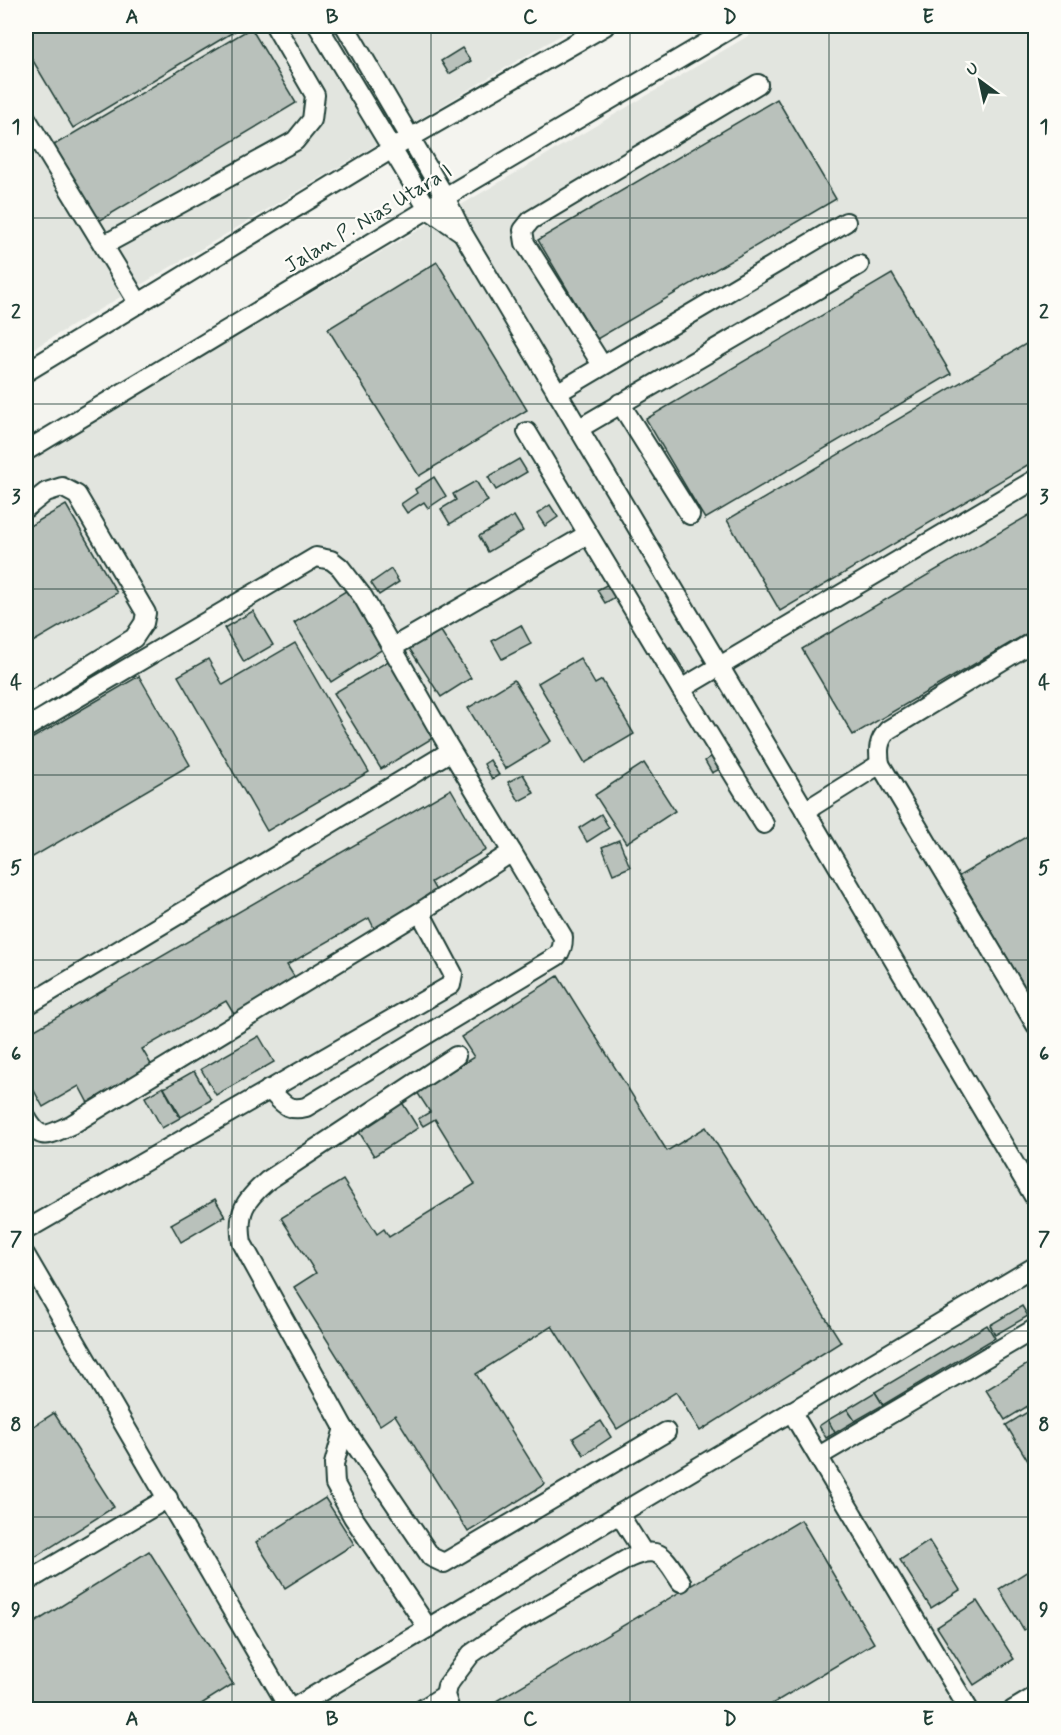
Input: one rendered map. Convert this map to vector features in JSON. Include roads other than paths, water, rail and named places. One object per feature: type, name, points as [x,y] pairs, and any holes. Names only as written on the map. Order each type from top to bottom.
[{"type":"street","points":[[104,246],[294,141],[312,120],[315,95],[275,26]]},
{"type":"street","points":[[318,26],[428,209],[462,232]]},
{"type":"street","points":[[345,26],[445,197],[462,232],[1035,1200]]},
{"type":"street","points":[[26,372],[410,138],[605,26]]},
{"type":"street","name":"Jalan P. Nias Utara I","points":[[26,451],[445,197],[735,26]]},
{"type":"street","points":[[602,365],[525,243],[523,230],[531,220],[758,84]]},
{"type":"street","points":[[26,118],[140,304]]},
{"type":"street","points":[[557,393],[846,222]]},
{"type":"street","points":[[578,429],[860,264]]},
{"type":"street","points":[[621,403],[690,515]]},
{"type":"street","points":[[526,432],[764,824]]},
{"type":"street","points":[[681,689],[720,668],[1035,479]]},
{"type":"street","points":[[26,508],[46,492],[62,487],[77,495],[146,612],[144,623],[134,638],[26,705]]},
{"type":"street","points":[[393,647],[588,534]]},
{"type":"street","points":[[26,728],[316,557],[331,560],[340,567],[363,597],[451,751],[562,937],[561,950],[557,956],[306,1107],[296,1109],[285,1106],[269,1089]]},
{"type":"street","points":[[1035,640],[888,730],[880,741],[878,749],[880,764],[1035,1025]]},
{"type":"street","points":[[26,1006],[451,751]]},
{"type":"street","points":[[805,811],[880,764]]},
{"type":"street","points":[[26,1117],[34,1131],[42,1135],[71,1125],[420,912],[512,852]]},
{"type":"street","points":[[26,1230],[451,985],[453,974],[420,912]]},
{"type":"street","points":[[456,1056],[267,1181],[242,1210],[239,1226],[242,1243],[344,1428],[431,1557],[444,1563],[666,1432]]},
{"type":"street","points":[[26,1256],[290,1710],[1035,1266]]},
{"type":"street","points":[[819,1456],[1035,1328]]},
{"type":"street","points":[[791,1411],[969,1710]]},
{"type":"street","points":[[344,1428],[334,1464],[336,1484],[353,1517],[428,1628]]},
{"type":"street","points":[[26,1582],[168,1498]]},
{"type":"street","points":[[619,1514],[643,1552]]},
{"type":"street","points":[[421,1710],[447,1702],[447,1686],[471,1654],[514,1624],[643,1552],[655,1552],[663,1557],[681,1582]]},
{"type":"street","points":[[1013,1710],[1035,1696]]}]
